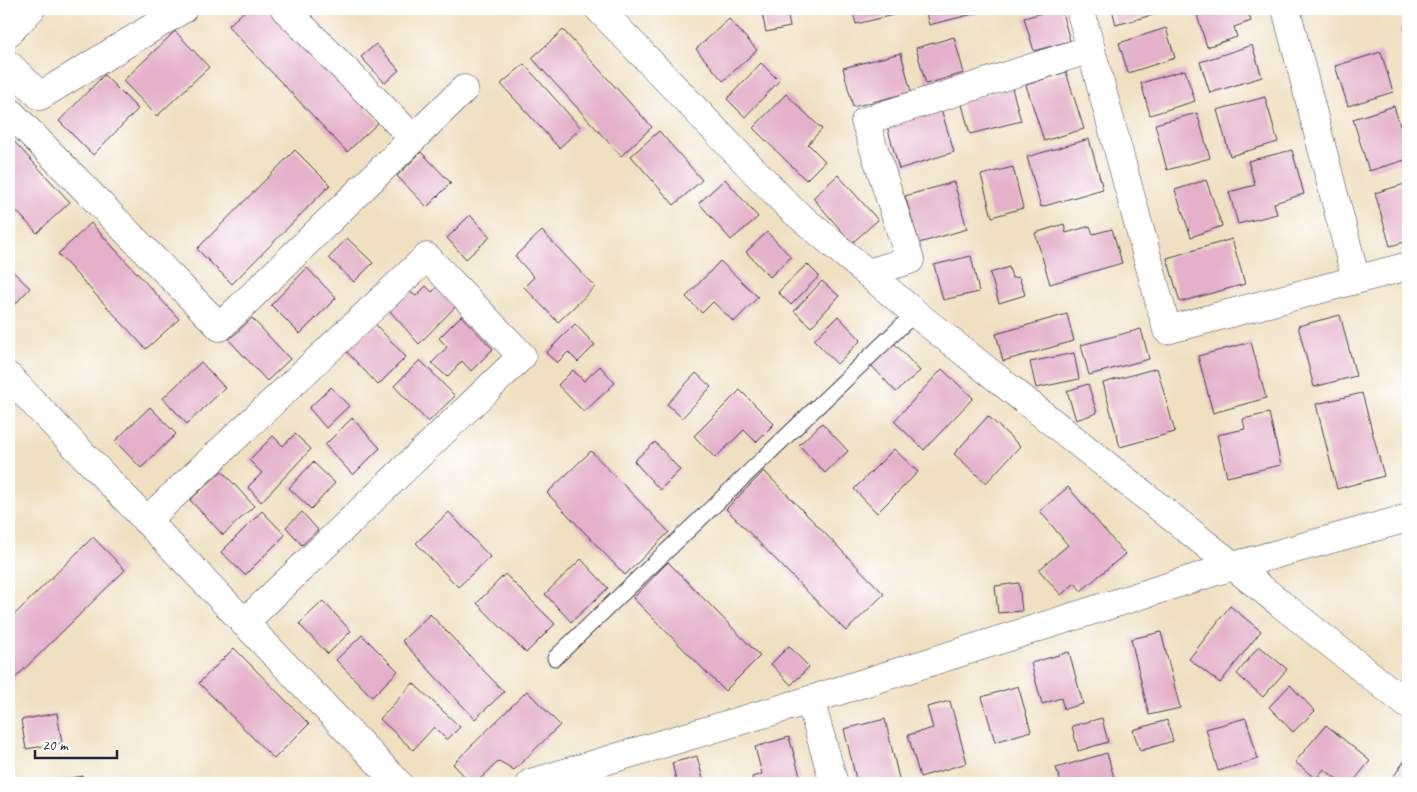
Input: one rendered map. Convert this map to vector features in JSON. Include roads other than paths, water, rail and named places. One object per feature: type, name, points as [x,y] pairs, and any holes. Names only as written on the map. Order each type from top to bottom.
[{"type":"street","points":[[9,32],[31,9]]},
{"type":"street","points":[[10,71],[40,96],[183,9]]},
{"type":"street","points":[[285,9],[413,138]]},
{"type":"street","points":[[599,9],[790,208],[915,313],[1408,705]]},
{"type":"street","points":[[1080,9],[1168,330],[1408,266]]},
{"type":"street","points":[[1286,9],[1356,280]]},
{"type":"street","points":[[868,273],[910,260],[865,121],[1091,49]]},
{"type":"street","points":[[9,111],[220,327],[464,89]]},
{"type":"street","points":[[146,521],[427,257],[522,356],[244,622]]},
{"type":"street","points":[[9,377],[398,783]]},
{"type":"street","points":[[531,783],[810,700],[1233,566],[1408,518]]},
{"type":"street","points":[[810,700],[834,783]]},
{"type":"lane","points":[[556,658],[915,313]]}]
